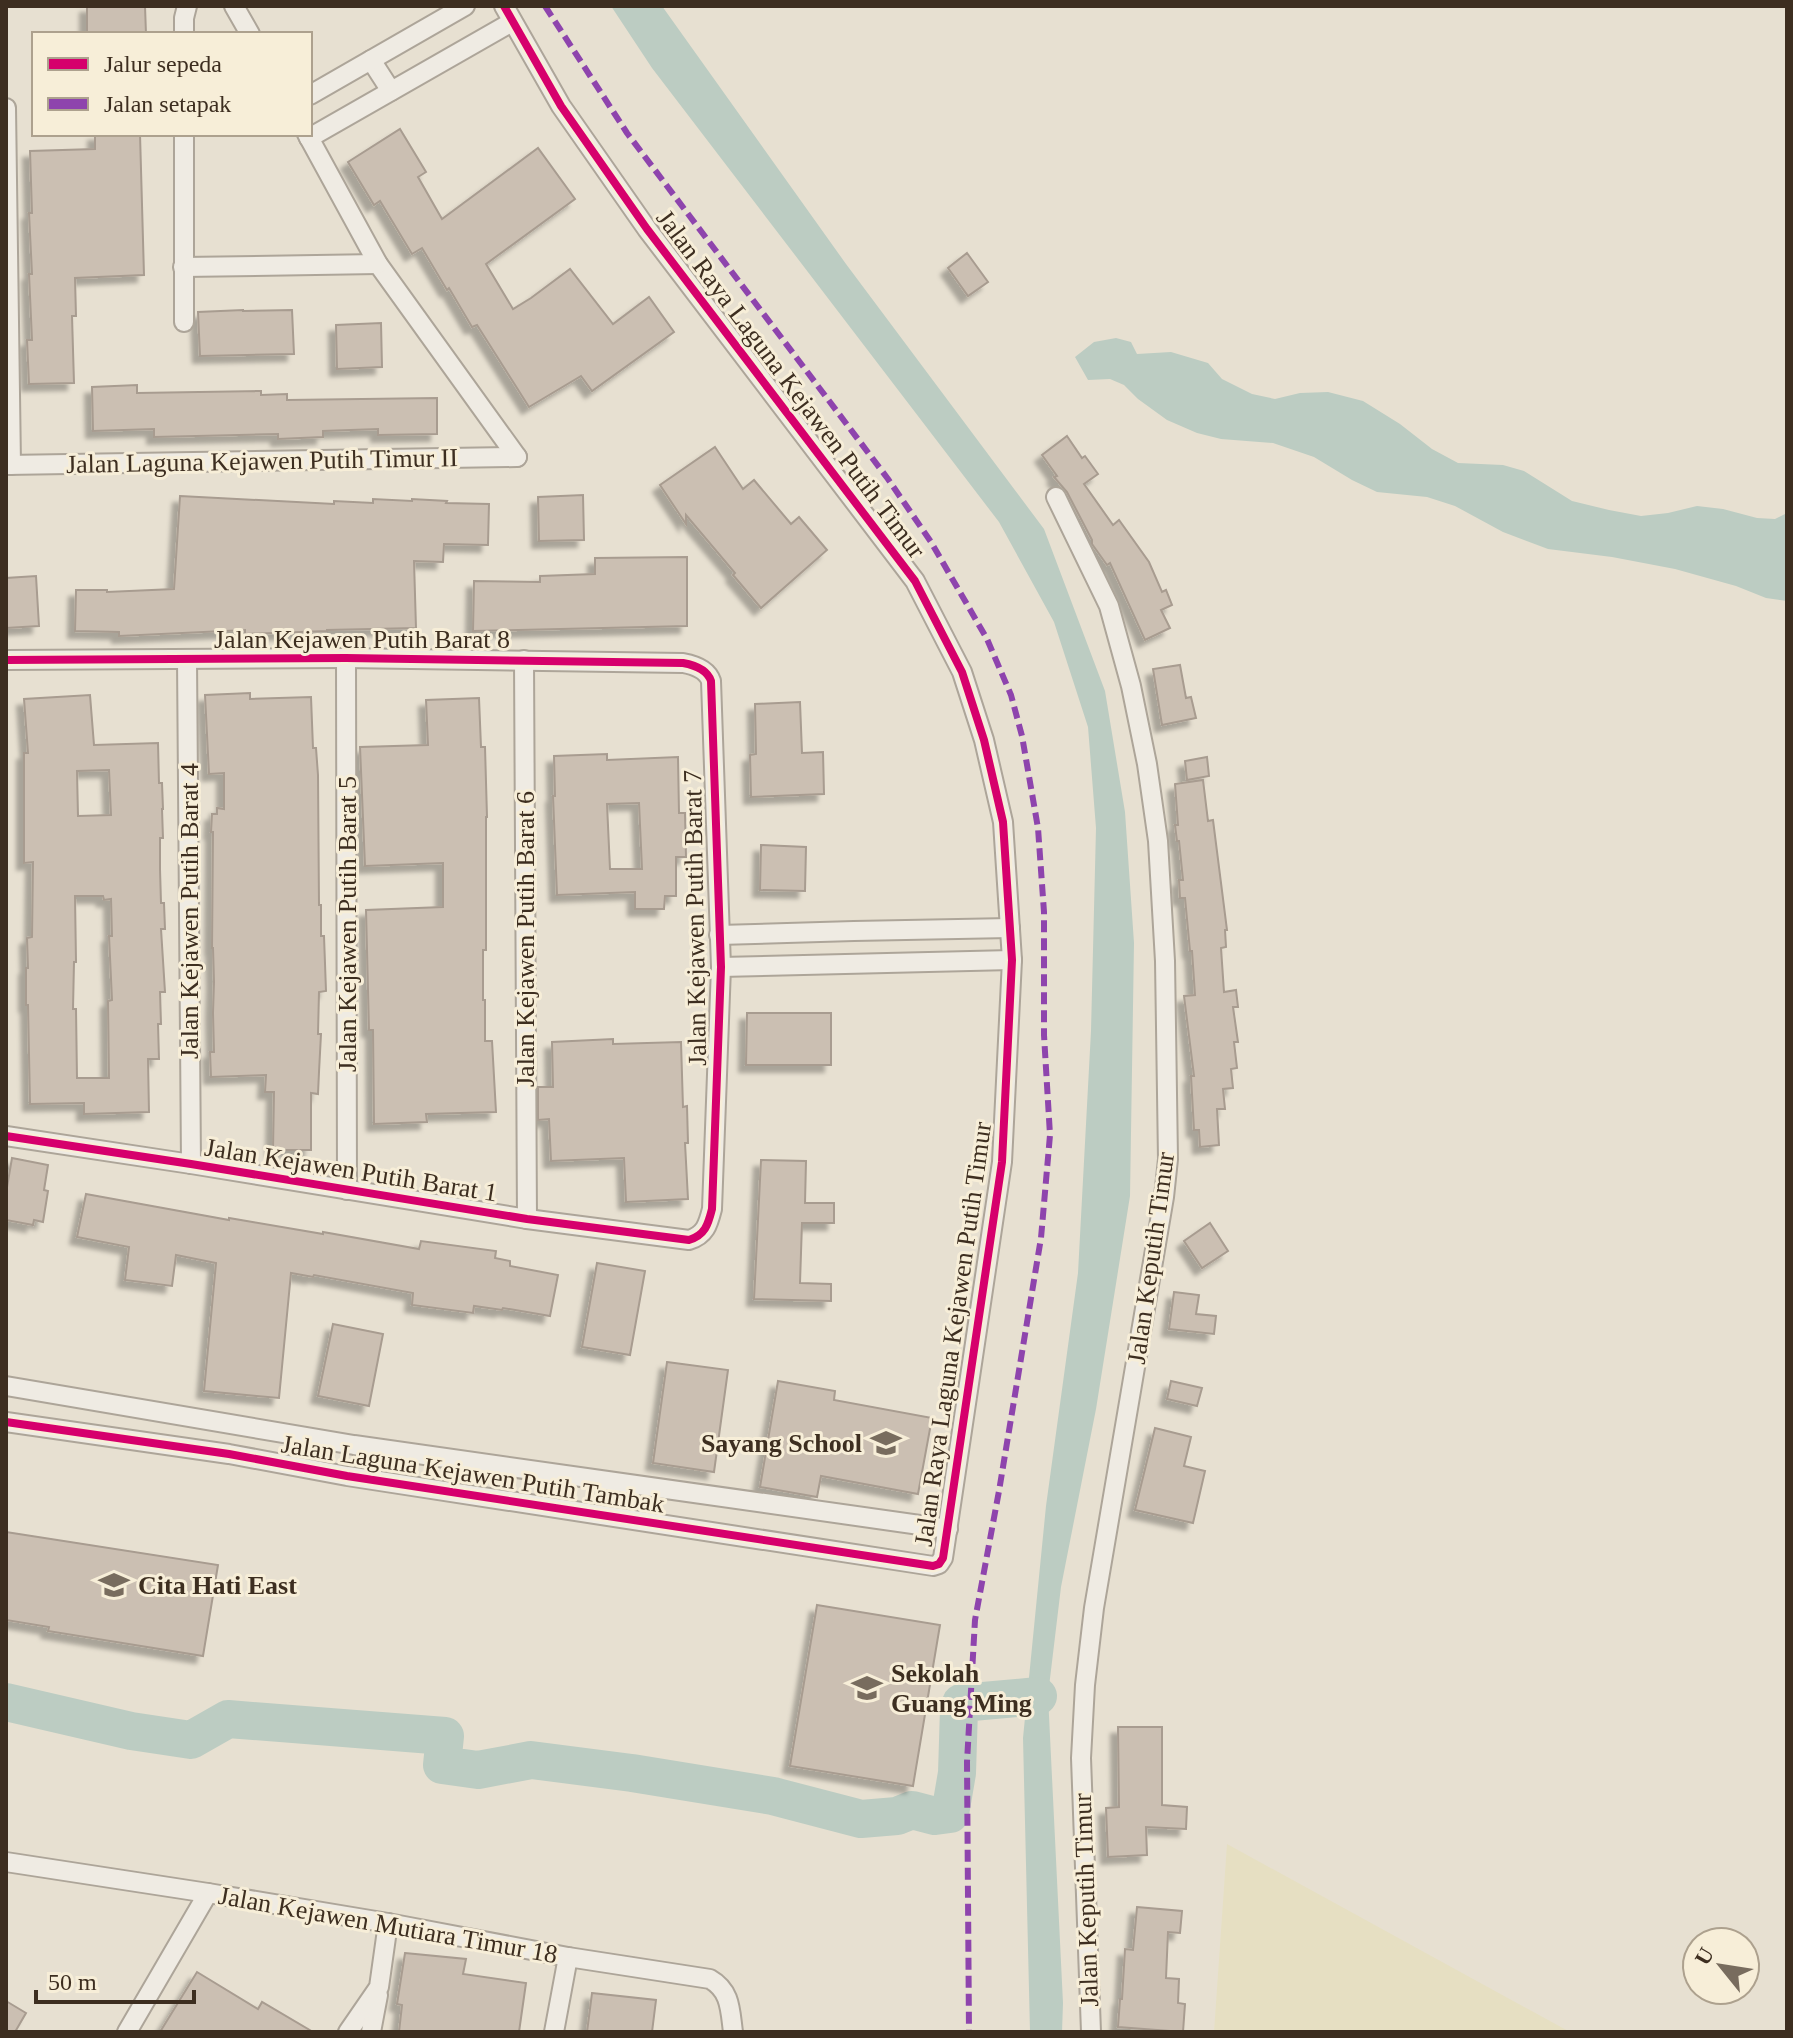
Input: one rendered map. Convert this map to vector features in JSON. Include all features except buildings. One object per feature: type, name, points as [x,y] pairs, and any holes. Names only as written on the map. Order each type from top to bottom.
[{"type":"street","points":[[184,32],[187,6]]},
{"type":"street","points":[[234,6],[249,32]]},
{"type":"street","points":[[312,94],[465,6]]},
{"type":"street","points":[[312,134],[391,91],[508,14]]},
{"type":"street","name":"Jalan Raya Laguna Kejawen Putih Timur","points":[[508,14],[561,106],[647,229],[915,581],[962,672],[984,740],[1003,822],[1012,960],[1002,1162],[948,1529],[943,1558],[933,1566]]},
{"type":"street","points":[[371,60],[391,91]]},
{"type":"street","points":[[6,108],[8,465]]},
{"type":"street","points":[[184,136],[184,322]]},
{"type":"street","points":[[183,267],[378,264],[308,136]]},
{"type":"street","name":"Jalan Laguna Kejawen Putih Timur II","points":[[8,465],[517,457],[378,264]]},
{"type":"street","name":"Jalan Keputih Timur","points":[[1056,497],[1109,606],[1131,686],[1147,764],[1158,841],[1168,1079],[1168,1159],[1164,1197],[1094,1608],[1085,1685],[1081,1758],[1091,2032]]},
{"type":"street","name":"Jalan Kejawen Putih Barat 8","points":[[6,660],[346,658],[683,663],[700,668],[711,681]]},
{"type":"street","name":"Jalan Kejawen Putih Barat 5","points":[[346,658],[347,1190]]},
{"type":"street","name":"Jalan Kejawen Putih Barat 4","points":[[187,659],[191,1164]]},
{"type":"street","name":"Jalan Kejawen Putih Barat 6","points":[[524,660],[527,1219]]},
{"type":"street","name":"Jalan Kejawen Putih Barat 7","points":[[689,1240],[698,1237],[708,1227],[712,1209],[721,967],[711,681]]},
{"type":"street","name":"Jalan Kejawen Putih Barat 7","points":[[719,935],[1010,928]]},
{"type":"street","points":[[854,931],[856,964]]},
{"type":"street","name":"Jalan Kejawen Putih Barat 7","points":[[721,967],[1012,960]]},
{"type":"street","name":"Jalan Kejawen Putih Barat 1","points":[[6,1136],[527,1219],[689,1240]]},
{"type":"street","name":"Jalan Laguna Kejawen Putih Tambak","points":[[6,1386],[354,1445],[948,1529]]},
{"type":"street","points":[[161,1444],[164,1413]]},
{"type":"street","name":"Jalan Laguna Kejawen Putih Tambak","points":[[6,1422],[229,1454],[347,1476],[933,1566]]},
{"type":"street","name":"Jalan Kejawen Mutiara Timur 18","points":[[6,1862],[208,1893],[710,1979],[725,1991],[729,1999],[733,2032]]},
{"type":"street","points":[[127,2032],[208,1893]]},
{"type":"street","points":[[371,2032],[388,1923]]},
{"type":"street","points":[[554,2032],[568,1957]]},
{"type":"street","points":[[348,2032],[379,1987]]},
{"type":"shaded area","points":[[611,6],[662,6],[846,264],[1044,529],[1105,691],[1125,812],[1134,943],[1130,1196],[1096,1409],[1061,1587],[1048,1695],[1062,2032],[1030,2032],[1023,1738],[1046,1506],[1078,1273],[1091,1031],[1096,828],[1088,727],[1054,622],[999,522],[652,68]]},
{"type":"shaded area","points":[[1116,338],[1131,342],[1137,354],[1171,352],[1208,363],[1222,379],[1252,394],[1275,399],[1300,393],[1328,392],[1363,401],[1432,449],[1458,463],[1503,465],[1524,471],[1572,501],[1641,516],[1697,506],[1757,518],[1775,519],[1787,513],[1787,601],[1766,598],[1675,569],[1548,549],[1503,532],[1455,506],[1427,497],[1377,492],[1314,457],[1273,443],[1221,439],[1197,433],[1167,420],[1124,385],[1110,379],[1088,380],[1075,357],[1094,342]]},
{"type":"shaded area","points":[[1227,1844],[1570,2032],[1214,2032]]},
{"type":"waterway","points":[[6,1702],[131,1731],[191,1740],[228,1719],[445,1736],[442,1765],[478,1770],[531,1760],[632,1773],[773,1796],[861,1819],[897,1816],[912,1810],[935,1816],[950,1814],[957,1773],[961,1703],[1038,1696]]},
{"type":"marked path","points":[[545,6],[627,133],[888,479],[931,542],[987,639],[1011,695],[1022,736],[1038,828],[1044,912],[1044,1035],[1050,1135],[1041,1238],[975,1620],[967,1762],[969,2032]]},
{"type":"cycle path","points":[[6,1422],[229,1454],[347,1476],[933,1566],[943,1558],[1002,1162],[1012,960],[1003,822],[984,740],[962,672],[915,581],[647,229],[561,106],[504,6]]},
{"type":"cycle path","points":[[6,660],[346,658],[683,663],[696,666],[711,681],[721,967],[712,1209],[705,1229],[689,1240],[527,1219],[6,1136]]},
{"type":"place","name":"Sayang School","points":[[886,1443]]},
{"type":"place","name":"Cita Hati East","points":[[114,1585]]},
{"type":"place","name":"Sekolah Guang Ming","points":[[867,1688]]}]
